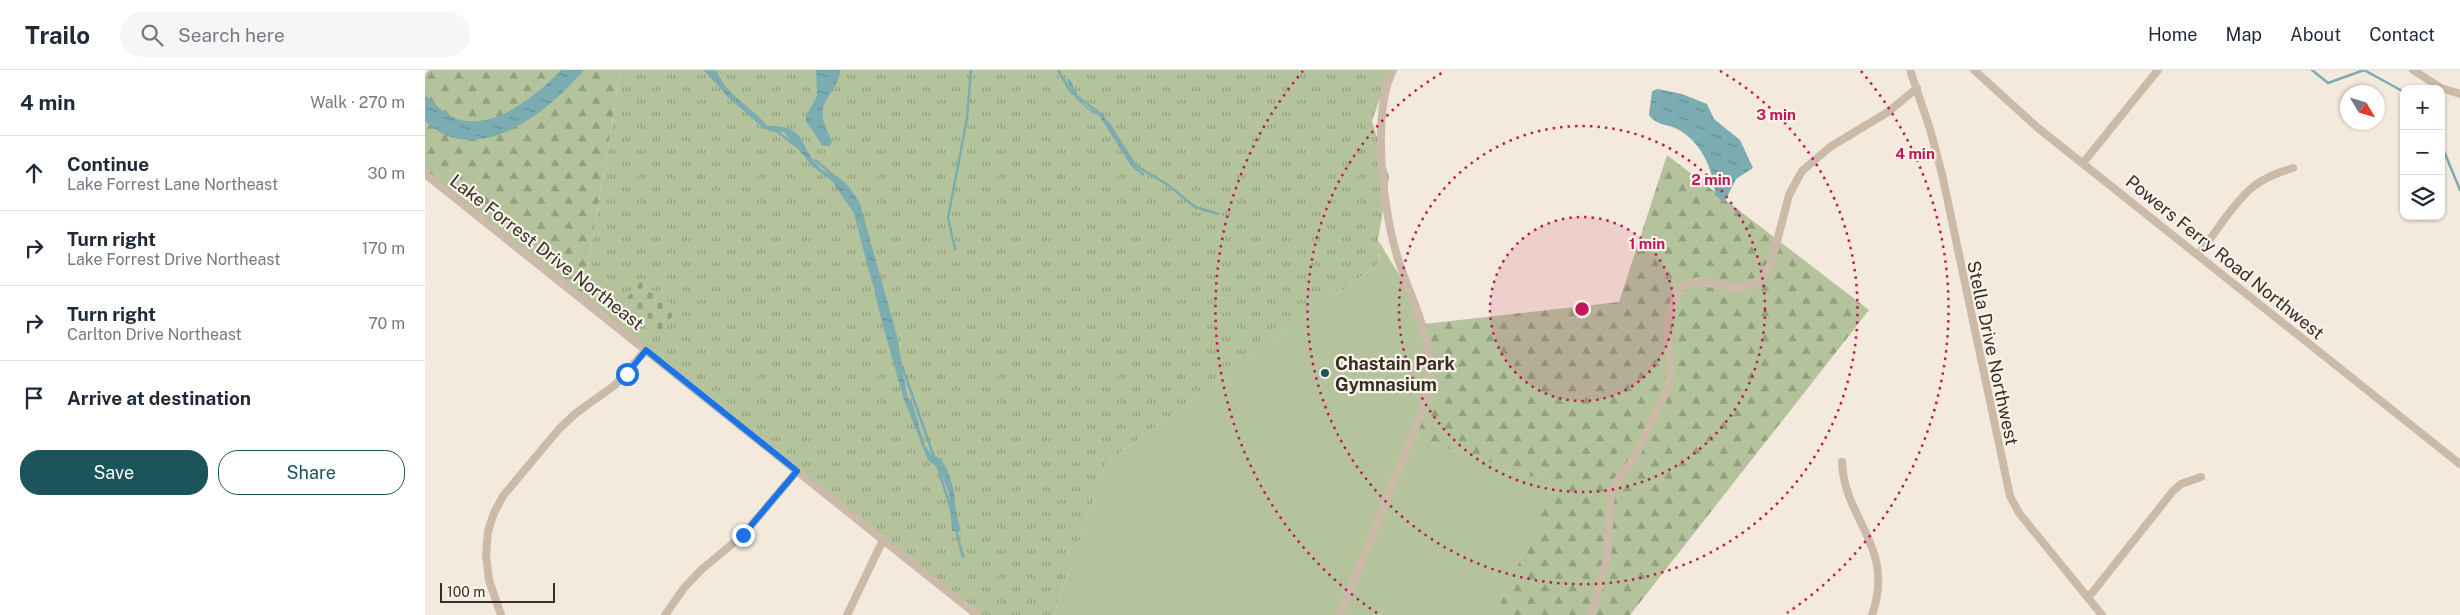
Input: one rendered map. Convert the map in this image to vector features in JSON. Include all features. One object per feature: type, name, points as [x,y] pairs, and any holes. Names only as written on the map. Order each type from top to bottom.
[{"type":"street","points":[[1340,615],[1423,409],[1428,390],[1430,370],[1426,335],[1395,248],[1384,187],[1381,119],[1383,97],[1393,70]]},
{"type":"street","name":"Stella Drive Northwest","points":[[1910,70],[1942,174],[2009,496],[2019,513],[2102,615]]},
{"type":"street","name":"Powers Ferry Road Northwest","points":[[1974,70],[1997,92],[2083,163],[2460,464]]},
{"type":"street","points":[[2083,163],[2159,70]]},
{"type":"street","points":[[2413,70],[2441,88],[2460,94]]},
{"type":"street","points":[[1591,615],[1607,559],[1611,492],[1634,458],[1669,386],[1671,368],[1666,326],[1678,291],[1687,284],[1697,280],[1737,288],[1750,285],[1761,278],[1771,264],[1789,195],[1802,171],[1830,147],[1888,112],[1917,88]]},
{"type":"street","points":[[2198,255],[2254,186],[2273,174],[2293,168]]},
{"type":"street","name":"Lake Forrest Drive Northeast","points":[[425,174],[977,615]]},
{"type":"street","points":[[501,615],[489,580],[486,562],[488,531],[494,513],[503,496],[559,429],[576,413],[615,385],[646,350]]},
{"type":"street","points":[[1842,462],[1845,489],[1870,539],[1878,570],[1878,592],[1872,615]]},
{"type":"street","points":[[665,615],[684,588],[701,570],[743,535],[797,471]]},
{"type":"street","points":[[2088,598],[2173,491],[2181,484],[2201,477]]},
{"type":"street","points":[[847,615],[883,540]]},
{"type":"green space","points":[[429,70],[621,70],[582,301],[425,175],[425,75]]},
{"type":"green space","points":[[621,70],[1390,70],[1372,121],[1389,177],[1378,240],[1380,263],[1106,463],[1054,615],[979,615],[582,301]]},
{"type":"green space","points":[[1667,155],[1869,310],[1630,615],[1495,615],[1554,484],[1416,438],[1429,398],[1424,324],[1619,302]]},
{"type":"green space","points":[[1378,240],[1421,311],[1429,398],[1416,438],[1555,484],[1495,615],[1054,615],[1106,463],[1380,263]]},
{"type":"green space","points":[[641,281],[678,309],[657,336],[620,307]]},
{"type":"water","points":[[561,70],[584,70],[558,97],[542,110],[525,122],[507,131],[488,138],[470,140],[447,136],[425,121],[425,95],[450,116],[460,120],[488,119],[502,114],[529,99]]},
{"type":"water","points":[[707,70],[717,71],[721,80],[733,94],[767,126],[790,129],[797,134],[816,163],[827,173],[845,182],[860,204],[897,336],[907,396],[913,405],[924,444],[931,454],[941,459],[948,471],[954,491],[956,512],[961,532],[952,531],[949,493],[940,470],[928,460],[904,400],[879,311],[859,221],[832,181],[813,167],[784,132],[772,132],[763,128],[726,95]]},
{"type":"water","points":[[816,70],[840,70],[837,82],[824,106],[823,112],[824,124],[832,141],[830,146],[822,145],[806,121],[806,116],[817,96]]},
{"type":"water","points":[[1069,78],[1084,104],[1094,111],[1102,113],[1134,166],[1145,174],[1143,176],[1131,166],[1099,115],[1092,113],[1076,99],[1067,80]]},
{"type":"water","points":[[1658,89],[1682,94],[1707,104],[1714,119],[1740,140],[1753,168],[1736,179],[1725,201],[1722,201],[1715,195],[1709,166],[1693,140],[1677,129],[1658,123],[1649,115],[1652,91]]},
{"type":"waterway","points":[[705,70],[722,88]]},
{"type":"waterway","points":[[955,249],[948,218],[967,118],[971,70]]},
{"type":"waterway","points":[[1058,70],[1071,92],[1102,115]]},
{"type":"waterway","points":[[2312,70],[2328,83],[2364,70]]},
{"type":"waterway","points":[[2364,70],[2400,90]]},
{"type":"waterway","points":[[1107,121],[1135,165],[1168,185],[1195,207],[1218,214]]},
{"type":"waterway","points":[[775,130],[799,148]]},
{"type":"waterway","points":[[2445,154],[2460,190]]},
{"type":"waterway","points":[[815,160],[834,176]]},
{"type":"waterway","points":[[855,213],[874,285]]},
{"type":"waterway","points":[[902,366],[934,457]]},
{"type":"waterway","points":[[937,465],[951,509]]},
{"type":"waterway","points":[[956,529],[963,557]]},
{"type":"place","name":"Chastain Park Gymnasium","points":[[1325,373]]},
{"type":"route","points":[[627,374],[646,350],[797,471],[743,535]]}]
